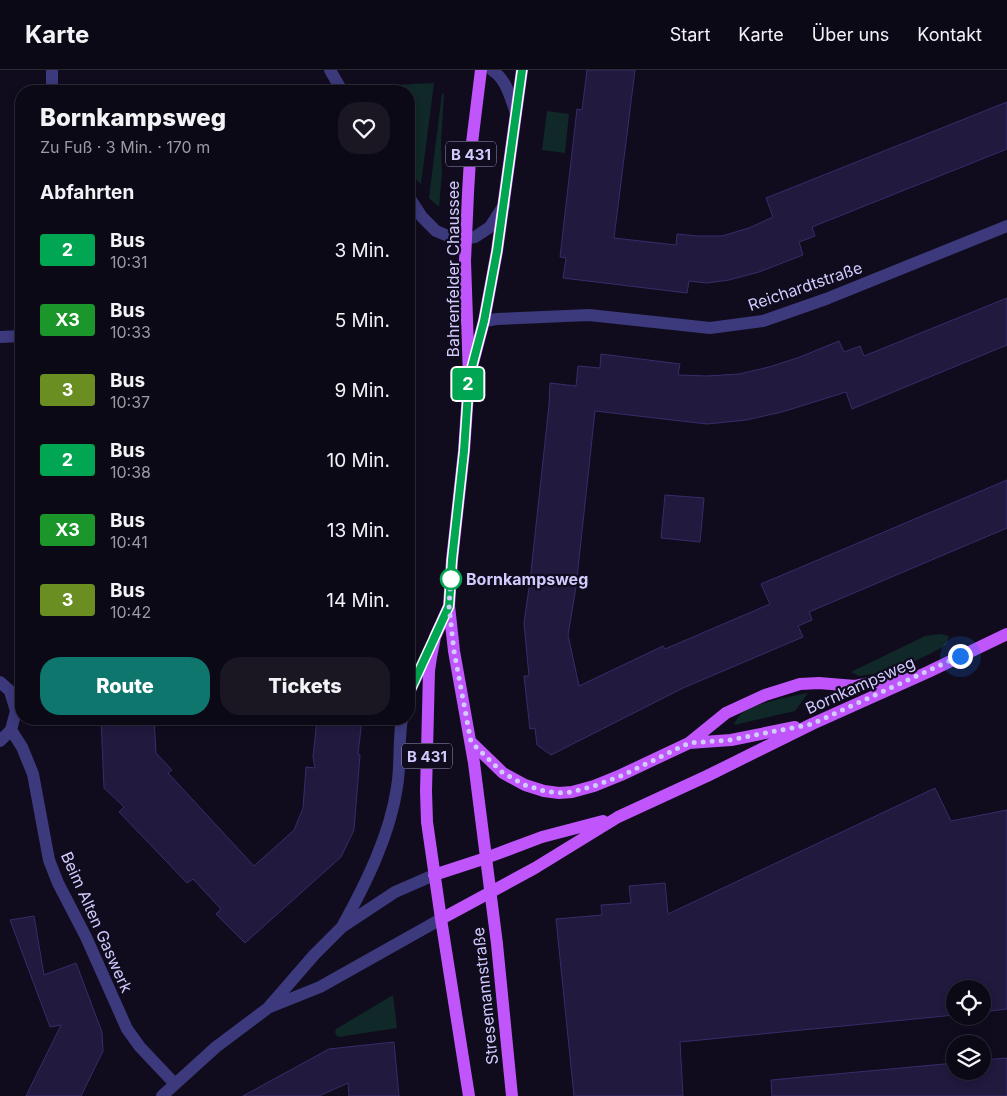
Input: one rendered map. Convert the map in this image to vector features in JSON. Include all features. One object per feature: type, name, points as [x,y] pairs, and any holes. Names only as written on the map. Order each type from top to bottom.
[{"type":"main road","name":"Bahrenfelder Chaussee","points":[[481,70],[470,159],[465,261],[469,378],[449,606],[454,651],[471,742],[490,893]]},
{"type":"main road","name":"Bahrenfelder Chaussee","points":[[469,378],[484,321],[497,251],[522,70]]},
{"type":"main road","name":"Bahrenfelder Chaussee","points":[[441,919],[428,830],[426,791],[428,671],[435,637],[449,606]]},
{"type":"main road","name":"Bornkampsweg","points":[[441,919],[535,868],[618,817],[812,724],[1007,634]]},
{"type":"main road","points":[[471,742],[503,773],[525,785],[544,791],[572,792],[621,776],[689,743],[726,713],[765,695],[800,684],[855,686],[928,672]]},
{"type":"main road","points":[[689,743],[730,740],[812,724]]},
{"type":"main road","name":"Bornkampsweg","points":[[434,875],[542,837],[618,817]]},
{"type":"main road","name":"Stresemannstraße","points":[[490,893],[512,1096]]},
{"type":"main road","name":"Stresemannstraße","points":[[441,919],[469,1096]]},
{"type":"street","points":[[52,70],[52,85]]},
{"type":"street","points":[[330,70],[339,85]]},
{"type":"street","points":[[492,70],[505,83],[516,113]]},
{"type":"street","points":[[415,207],[422,218],[436,231],[453,238],[466,239],[475,237],[490,227],[504,205]]},
{"type":"street","name":"Reichardtstraße","points":[[484,321],[504,318],[589,315],[710,328],[763,321],[826,299],[1007,226]]},
{"type":"street","points":[[0,337],[15,336]]},
{"type":"street","points":[[415,680],[435,637]]},
{"type":"street","points":[[0,682],[10,692],[15,707]]},
{"type":"street","points":[[0,741],[11,730],[15,714]]},
{"type":"street","points":[[342,927],[377,856],[394,807],[398,785],[402,725]]},
{"type":"street","name":"Beim Alten Gaswerk","points":[[11,730],[22,747],[33,774],[49,860],[58,883],[86,937],[127,1029],[140,1047],[175,1084]]},
{"type":"street","points":[[162,1096],[216,1047],[268,1008],[314,955],[342,927],[395,892],[434,875]]},
{"type":"street","points":[[268,1008],[320,987],[441,919]]},
{"type":"green space","points":[[434,83],[421,184],[415,179],[415,85],[392,85]]},
{"type":"green space","points":[[442,93],[444,94],[441,143],[442,173],[439,207],[429,198]]},
{"type":"green space","points":[[547,111],[569,114],[565,153],[542,150]]},
{"type":"green space","points":[[940,634],[949,636],[946,645],[893,671],[859,676],[851,672],[925,636]]},
{"type":"green space","points":[[808,693],[795,711],[734,725],[740,715],[752,707]]},
{"type":"green space","points":[[393,995],[397,1028],[339,1037],[336,1035],[336,1029]]},
{"type":"building","points":[[587,70],[635,70],[614,238],[676,245],[677,234],[722,236],[749,228],[773,217],[766,198],[1007,102],[1007,149],[812,227],[815,236],[799,242],[803,255],[759,272],[729,280],[707,283],[689,281],[687,293],[563,278],[566,258],[560,257],[577,109],[582,110]]},
{"type":"building","points":[[1007,298],[1007,345],[852,409],[846,392],[782,412],[746,420],[707,424],[595,411],[576,587],[568,635],[579,686],[663,646],[665,649],[770,604],[761,584],[1007,480],[1007,528],[809,612],[812,620],[798,626],[803,637],[683,688],[551,755],[537,745],[535,728],[530,729],[524,676],[529,676],[524,623],[550,383],[576,386],[578,366],[600,368],[601,354],[680,364],[678,375],[707,376],[739,374],[769,367],[839,341],[844,352],[860,346],[864,356]]},
{"type":"building","points":[[665,495],[704,498],[700,542],[661,538]]},
{"type":"building","points":[[101,725],[154,725],[156,753],[172,770],[168,773],[254,866],[294,830],[303,808],[306,767],[315,768],[313,757],[316,725],[361,725],[354,830],[341,857],[245,943],[216,914],[221,909],[193,879],[187,883],[119,812],[124,807],[104,788]]},
{"type":"building","points":[[935,788],[951,821],[1007,810],[1007,1009],[991,1011],[991,980],[946,980],[946,1016],[680,1042],[683,1096],[574,1096],[556,919],[602,915],[601,905],[631,903],[629,886],[665,883],[668,914]]},
{"type":"building","points":[[34,916],[44,975],[76,963],[102,1032],[103,1051],[81,1096],[26,1096],[61,1025],[50,1027],[10,920]]},
{"type":"building","points":[[394,1042],[399,1096],[349,1096],[348,1083],[319,1096],[243,1096],[329,1049]]},
{"type":"building","points":[[1007,1058],[1007,1096],[772,1096],[771,1080],[946,1064],[946,1080],[991,1080],[991,1059]]},
{"type":"bus line","name":"2","points":[[415,680],[449,606],[469,378],[484,321],[497,251],[522,70]]},
{"type":"place","name":"Bornkampsweg","points":[[451,579]]},
{"type":"route","points":[[451,579],[451,575],[449,606],[454,651],[471,742],[503,773],[525,785],[544,791],[572,792],[594,786],[621,776],[689,743],[730,740],[812,724],[960,656]]}]
